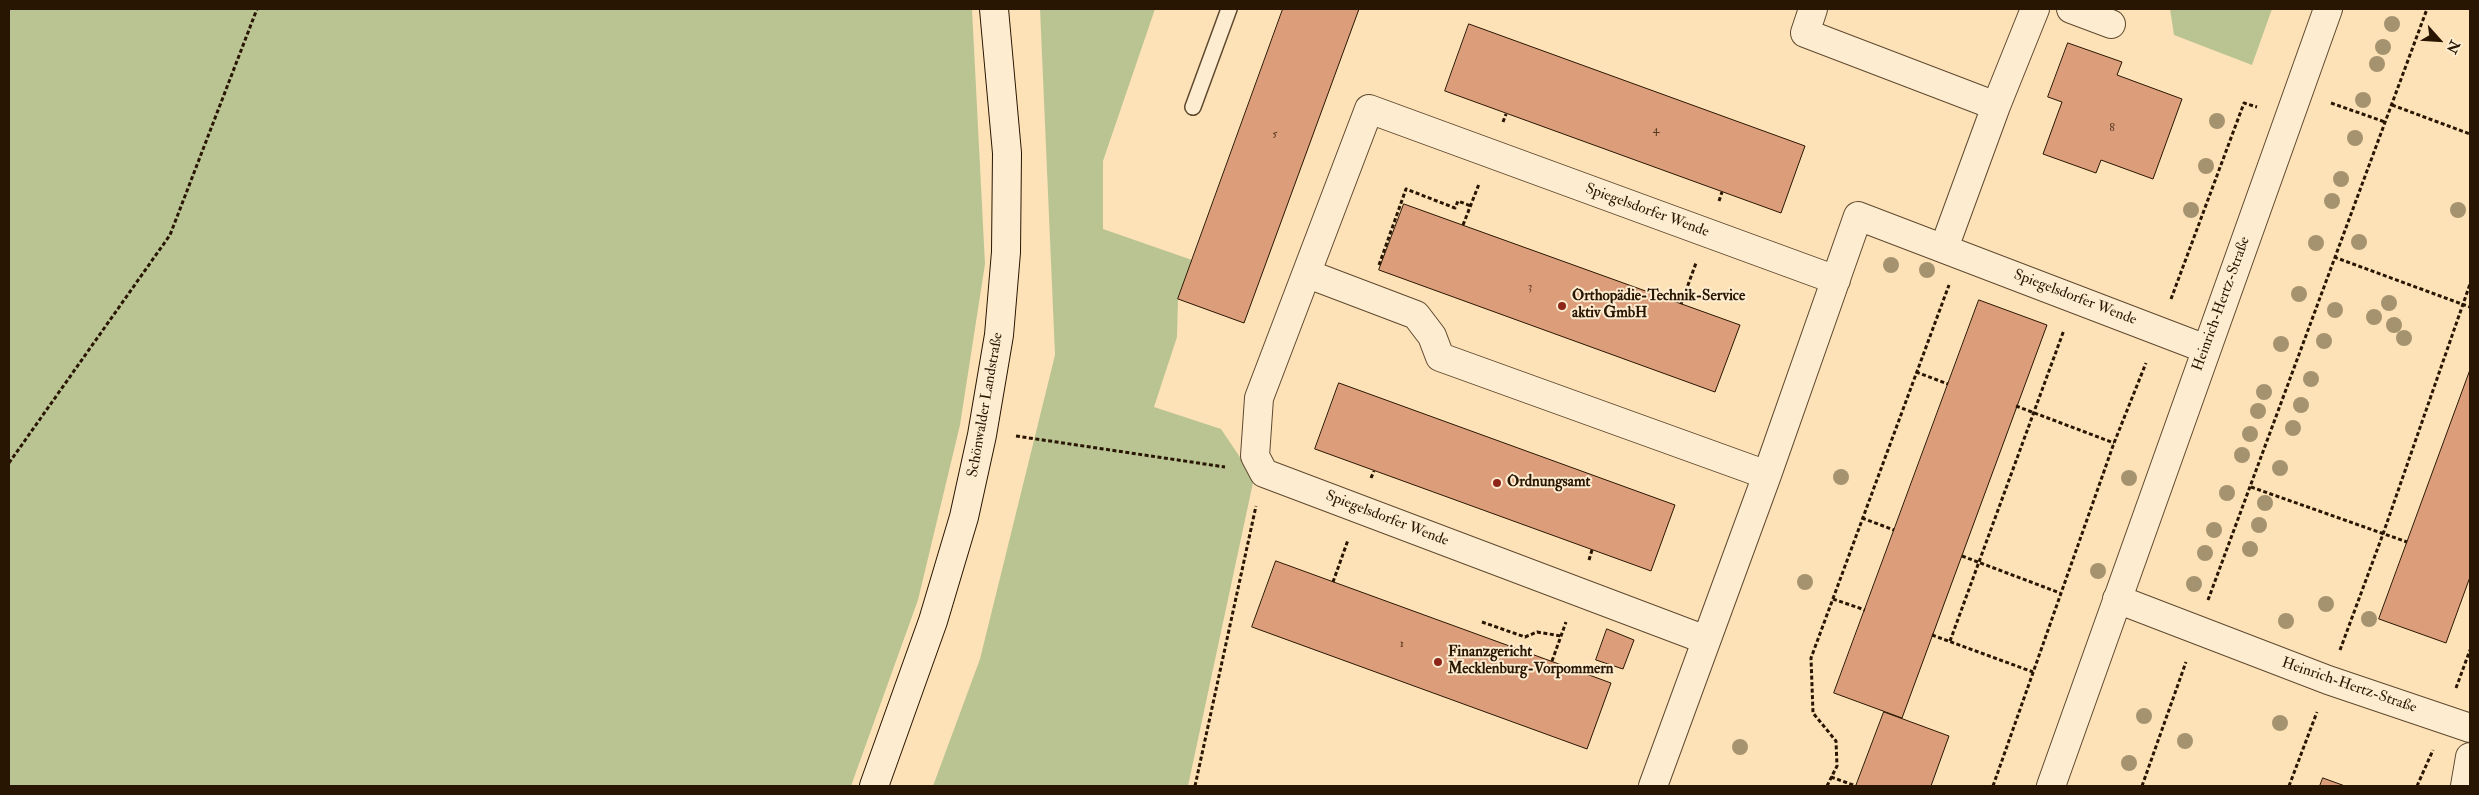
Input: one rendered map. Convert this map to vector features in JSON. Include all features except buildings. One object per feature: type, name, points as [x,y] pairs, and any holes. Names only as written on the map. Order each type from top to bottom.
[{"type":"street","name":"Schönwalder Landstraße","points":[[874,786],[933,621],[964,517],[982,435],[999,334],[1006,252],[1007,153],[994,9]]},
{"type":"street","points":[[1813,9],[1804,33],[1996,106]]},
{"type":"street","points":[[1952,251],[1996,106],[2035,9]]},
{"type":"street","points":[[2071,9],[2111,24]]},
{"type":"street","name":"Heinrich-Hertz-Straße","points":[[2051,786],[2328,9]]},
{"type":"street","name":"Spiegelsdorfer Wende","points":[[1706,640],[1264,473],[1255,456],[1259,398],[1308,274],[1369,109],[1836,280]]},
{"type":"street","name":"Spiegelsdorfer Wende","points":[[1653,786],[1767,475],[1858,216],[2206,349]]},
{"type":"street","points":[[1308,274],[1416,315],[1432,336],[1440,358],[1767,475]]},
{"type":"street","name":"Heinrich-Hertz-Straße","points":[[2117,599],[2196,631],[2328,680],[2470,728]]},
{"type":"street","points":[[2465,786],[2470,757]]},
{"type":"lane","points":[[1193,107],[1229,9]]},
{"type":"path","points":[[9,463],[170,235],[257,9]]},
{"type":"path","points":[[2142,786],[2196,631],[2251,488],[2334,257],[2428,9]]},
{"type":"path","points":[[2298,91],[2385,122]]},
{"type":"path","points":[[1993,786],[2114,443],[2159,331],[2244,102],[2289,118]]},
{"type":"path","points":[[2392,105],[2470,134]]},
{"type":"path","points":[[1367,296],[1406,189],[1455,208],[1458,201],[1471,206],[1463,225]]},
{"type":"path","points":[[1827,786],[1837,766],[1836,741],[1813,713],[1811,658],[1916,372],[1952,251]]},
{"type":"path","points":[[2334,257],[2470,307]]},
{"type":"path","points":[[1681,304],[1689,283]]},
{"type":"path","points":[[2337,655],[2383,534],[2470,284]]},
{"type":"path","points":[[1950,641],[2075,299]]},
{"type":"path","points":[[1916,372],[1948,384]]},
{"type":"path","points":[[2016,406],[2114,443]]},
{"type":"path","points":[[1008,434],[1264,473],[1195,786]]},
{"type":"path","points":[[2251,488],[2407,542]]},
{"type":"path","points":[[1862,518],[1894,530]]},
{"type":"path","points":[[1962,556],[2060,593]]},
{"type":"path","points":[[1333,582],[1342,557]]},
{"type":"path","points":[[1833,599],[1865,610]]},
{"type":"path","points":[[1482,622],[1525,638],[1538,632],[1561,636]]},
{"type":"path","points":[[1932,635],[2033,672]]},
{"type":"path","points":[[1552,661],[1559,642]]},
{"type":"path","points":[[2289,786],[2317,710]]},
{"type":"path","points":[[1831,777],[1856,786]]},
{"type":"green space","points":[[9,9],[972,9],[985,264],[960,425],[918,600],[851,786],[9,786]]},
{"type":"green space","points":[[1040,9],[1155,9],[1103,161],[1103,229],[1192,260],[1178,299],[1177,337],[1154,407],[1221,429],[1254,478],[1188,786],[933,786],[980,659],[1055,355]]},
{"type":"green space","points":[[2170,9],[2272,9],[2252,65],[2174,35]]},
{"type":"place","name":"Orthopädie-Technik-Service aktiv GmbH","points":[[1562,306]]},
{"type":"place","name":"Ordnungsamt","points":[[1497,483]]},
{"type":"place","name":"Finanzgericht Mecklenburg-Vorpommern","points":[[1438,662]]}]
